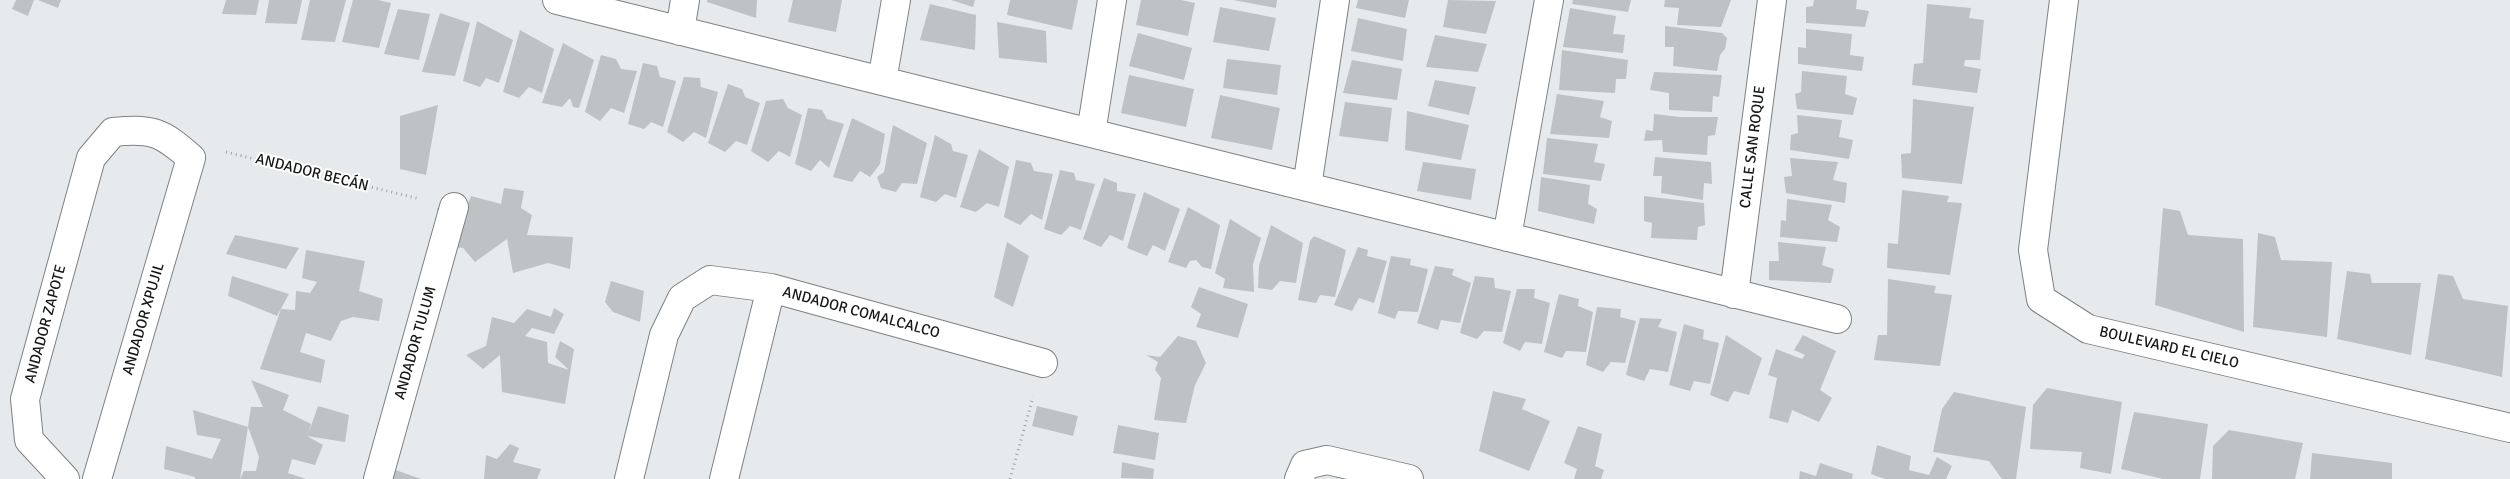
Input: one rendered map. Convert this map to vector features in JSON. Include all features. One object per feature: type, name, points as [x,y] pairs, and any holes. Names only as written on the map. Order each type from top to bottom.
[{"type":"street","points":[[557,0],[1837,319]]},
{"type":"street","points":[[680,31],[685,0]]},
{"type":"street","points":[[882,82],[896,0]]},
{"type":"street","points":[[1091,134],[1112,0]]},
{"type":"street","points":[[1307,187],[1335,0]]},
{"type":"street","points":[[1507,237],[1548,0]]},
{"type":"street","name":"CALLE SAN ROQUE","points":[[1734,294],[1772,0]]},
{"type":"street","name":"BOULEVARD EL CIELO","points":[[2064,0],[2032,250],[2041,299],[2088,329],[2510,428]]},
{"type":"street","name":"ANDADOR ZAPOTE","points":[[65,479],[29,440],[25,400],[91,158],[113,132],[140,129],[170,139]]},
{"type":"street","name":"ANDADOR XPUJIL","points":[[98,479],[191,158],[170,139]]},
{"type":"street","name":"ANDADOR TULUM","points":[[378,479],[454,207]]},
{"type":"street","name":"ANDADOR COMALCALCO","points":[[629,479],[664,335],[682,298],[710,280],[772,288],[1043,363]]},
{"type":"street","points":[[724,479],[772,288]]},
{"type":"street","points":[[1298,479],[1305,465],[1327,460],[1409,479]]},
{"type":"path","name":"ANDADOR BECÁN","points":[[170,139],[454,207]]},
{"type":"path","points":[[1010,479],[1043,363]]},
{"type":"building","points":[[16,0],[34,0],[28,16],[12,9]]},
{"type":"building","points":[[38,0],[61,0],[58,8]]},
{"type":"building","points":[[226,0],[259,0],[256,15],[222,14]]},
{"type":"building","points":[[269,0],[302,0],[297,24],[265,23]]},
{"type":"building","points":[[310,0],[346,0],[335,42],[301,40]]},
{"type":"building","points":[[353,0],[378,0],[391,3],[379,48],[342,42]]},
{"type":"building","points":[[707,0],[757,0],[756,18],[707,2]]},
{"type":"building","points":[[793,0],[842,0],[836,32],[788,22]]},
{"type":"building","points":[[951,0],[975,0],[973,7]]},
{"type":"building","points":[[1010,0],[1078,0],[1072,30],[1007,15]]},
{"type":"building","points":[[1141,0],[1181,0],[1195,3],[1188,36],[1136,25]]},
{"type":"building","points":[[1233,0],[1277,0],[1276,8]]},
{"type":"building","points":[[1358,0],[1409,0],[1405,18],[1356,8]]},
{"type":"building","points":[[1448,0],[1496,1],[1486,34],[1443,27]]},
{"type":"building","points":[[1573,0],[1631,0],[1628,12],[1572,4]]},
{"type":"building","points":[[1665,0],[1731,0],[1721,27],[1677,25],[1679,8],[1664,7]]},
{"type":"building","points":[[1814,0],[1857,0],[1856,9],[1869,11],[1865,27],[1806,23],[1806,7],[1813,6]]},
{"type":"building","points":[[930,4],[976,15],[975,50],[920,40]]},
{"type":"building","points":[[1927,4],[1971,8],[1969,18],[1984,20],[1980,60],[1965,60],[1964,66],[1981,69],[1977,93],[1912,85],[1914,64],[1923,63]]},
{"type":"building","points":[[1220,7],[1276,18],[1269,51],[1213,42]]},
{"type":"building","points":[[1570,8],[1616,16],[1613,34],[1625,35],[1623,53],[1563,47]]},
{"type":"building","points":[[398,9],[430,14],[419,60],[384,54]]},
{"type":"building","points":[[440,13],[470,23],[455,76],[422,72]]},
{"type":"building","points":[[1358,18],[1407,29],[1403,61],[1351,51]]},
{"type":"building","points":[[477,21],[513,40],[499,83],[486,78],[480,87],[463,81]]},
{"type":"building","points":[[997,22],[1046,31],[1047,63],[999,58]]},
{"type":"building","points":[[1665,26],[1722,33],[1727,38],[1725,49],[1720,55],[1717,71],[1673,66],[1674,47],[1665,47]]},
{"type":"building","points":[[1806,29],[1852,34],[1850,55],[1864,57],[1862,71],[1798,64],[1798,47],[1806,48]]},
{"type":"building","points":[[520,30],[554,49],[542,93],[529,87],[519,98],[503,92]]},
{"type":"building","points":[[1138,33],[1192,48],[1184,80],[1129,66]]},
{"type":"building","points":[[1435,35],[1487,44],[1478,72],[1426,67]]},
{"type":"building","points":[[563,43],[594,60],[579,108],[573,107],[570,98],[562,107],[542,103]]},
{"type":"building","points":[[1562,50],[1628,60],[1626,79],[1616,79],[1615,93],[1559,90]]},
{"type":"building","points":[[601,55],[616,59],[621,69],[637,71],[624,113],[611,108],[600,121],[585,112]]},
{"type":"building","points":[[1227,59],[1281,65],[1277,95],[1223,88]]},
{"type":"building","points":[[1352,60],[1402,69],[1397,100],[1343,93]]},
{"type":"building","points":[[643,63],[657,66],[660,77],[676,81],[663,127],[651,122],[644,129],[628,124]]},
{"type":"building","points":[[1802,71],[1847,76],[1845,94],[1857,98],[1853,115],[1797,109],[1795,94],[1801,92]]},
{"type":"building","points":[[1654,72],[1722,75],[1719,97],[1713,96],[1712,112],[1669,110],[1669,93],[1650,90]]},
{"type":"building","points":[[1129,75],[1194,89],[1186,127],[1121,113]]},
{"type":"building","points":[[684,77],[700,78],[701,87],[718,92],[706,138],[694,132],[683,142],[667,132]]},
{"type":"building","points":[[1435,80],[1476,87],[1469,115],[1428,106]]},
{"type":"building","points":[[728,84],[742,89],[745,97],[760,103],[747,145],[736,141],[725,152],[708,143]]},
{"type":"building","points":[[1557,94],[1604,101],[1600,117],[1612,121],[1609,138],[1550,134]]},
{"type":"building","points":[[1220,95],[1280,108],[1272,150],[1211,138]]},
{"type":"building","points":[[783,99],[788,108],[802,115],[790,157],[779,151],[768,162],[751,151],[766,101]]},
{"type":"building","points":[[1913,99],[1974,107],[1962,184],[1902,178],[1901,154],[1911,153]]},
{"type":"building","points":[[1345,102],[1392,108],[1388,142],[1339,136]]},
{"type":"building","points":[[438,105],[426,175],[400,169],[400,116]]},
{"type":"building","points":[[808,108],[822,110],[827,119],[844,124],[829,168],[820,160],[811,171],[795,164]]},
{"type":"building","points":[[1407,111],[1469,125],[1461,160],[1405,150]]},
{"type":"building","points":[[1654,114],[1680,117],[1718,117],[1715,135],[1708,136],[1707,155],[1663,152],[1662,140],[1644,141],[1646,130],[1653,131]]},
{"type":"building","points":[[1797,115],[1842,120],[1839,137],[1853,140],[1849,159],[1790,150],[1791,135],[1798,133]]},
{"type":"building","points":[[852,118],[885,134],[880,164],[870,177],[860,171],[852,182],[833,177]]},
{"type":"building","points":[[893,125],[927,143],[917,184],[902,183],[896,192],[881,188],[877,177],[884,172]]},
{"type":"building","points":[[935,135],[951,144],[953,151],[968,155],[956,198],[945,194],[936,202],[920,197]]},
{"type":"building","points":[[1547,138],[1598,144],[1594,162],[1605,164],[1601,181],[1543,174]]},
{"type":"building","points":[[979,149],[1009,167],[999,207],[987,203],[976,212],[960,207]]},
{"type":"building","points":[[1655,157],[1711,162],[1712,184],[1704,183],[1703,200],[1661,193],[1662,176],[1653,176]]},
{"type":"building","points":[[1790,158],[1838,162],[1833,180],[1847,183],[1845,203],[1786,193],[1784,177],[1792,176]]},
{"type":"building","points":[[1016,160],[1031,163],[1034,171],[1053,174],[1042,220],[1031,214],[1020,225],[1004,217]]},
{"type":"building","points":[[1423,162],[1476,169],[1471,200],[1417,191]]},
{"type":"building","points":[[1060,170],[1074,173],[1076,180],[1095,184],[1081,230],[1070,226],[1061,235],[1044,229]]},
{"type":"building","points":[[1541,177],[1590,185],[1588,204],[1597,209],[1594,224],[1538,211]]},
{"type":"building","points":[[1104,178],[1117,183],[1117,191],[1136,194],[1123,241],[1110,235],[1101,247],[1083,239]]},
{"type":"building","points":[[504,188],[524,191],[521,208],[532,215],[527,235],[573,237],[570,269],[548,263],[513,273],[507,239],[475,262],[463,248],[444,246],[437,208],[463,217],[471,196],[501,204]]},
{"type":"building","points":[[1902,190],[1949,196],[1947,202],[1962,203],[1950,275],[1887,268],[1888,243],[1898,244]]},
{"type":"building","points":[[1144,192],[1180,209],[1165,251],[1153,245],[1147,256],[1127,248]]},
{"type":"building","points":[[1644,196],[1704,203],[1705,225],[1698,227],[1697,240],[1651,238],[1652,223],[1644,221]]},
{"type":"building","points":[[1787,199],[1832,205],[1828,220],[1840,227],[1837,242],[1780,237],[1781,220],[1786,221]]},
{"type":"building","points":[[1188,207],[1220,225],[1211,269],[1202,267],[1196,260],[1190,261],[1186,268],[1168,262]]},
{"type":"building","points":[[2163,208],[2180,211],[2188,235],[2243,239],[2244,332],[2155,305]]},
{"type":"building","points":[[1230,219],[1261,238],[1253,264],[1254,292],[1223,288],[1225,279],[1215,273]]},
{"type":"building","points":[[1271,225],[1303,243],[1296,283],[1280,281],[1272,290],[1258,288],[1259,266]]},
{"type":"building","points":[[2258,233],[2275,237],[2281,260],[2332,262],[2327,337],[2253,327]]},
{"type":"building","points":[[235,235],[299,248],[286,269],[226,254]]},
{"type":"building","points":[[1314,236],[1346,250],[1335,297],[1320,295],[1316,303],[1298,300],[1310,241]]},
{"type":"building","points":[[1007,242],[1029,256],[1013,307],[994,297]]},
{"type":"building","points":[[1778,242],[1826,247],[1822,265],[1834,269],[1831,283],[1769,280],[1769,261],[1779,261]]},
{"type":"building","points":[[1358,247],[1368,250],[1367,256],[1387,261],[1374,303],[1359,298],[1352,311],[1334,305]]},
{"type":"building","points":[[306,250],[365,261],[359,291],[383,299],[379,321],[353,317],[341,321],[331,341],[306,333],[300,352],[325,360],[321,383],[260,369],[281,309],[295,310],[296,291],[310,293],[317,282],[302,278]]},
{"type":"building","points":[[1391,256],[1411,259],[1410,265],[1428,269],[1418,312],[1398,311],[1395,319],[1378,313]]},
{"type":"building","points":[[1435,266],[1454,269],[1452,275],[1471,283],[1460,323],[1441,320],[1438,330],[1417,323]]},
{"type":"building","points":[[2347,271],[2370,274],[2372,283],[2421,283],[2411,355],[2337,339]]},
{"type":"building","points":[[2438,274],[2453,276],[2463,299],[2508,306],[2502,377],[2425,359]]},
{"type":"building","points":[[232,276],[289,294],[277,316],[228,296]]},
{"type":"building","points":[[1475,276],[1494,278],[1495,288],[1511,291],[1502,332],[1484,331],[1477,339],[1460,333]]},
{"type":"building","points":[[1888,279],[1936,286],[1934,293],[1952,295],[1940,366],[1874,360],[1878,335],[1887,335]]},
{"type":"building","points":[[611,281],[644,291],[640,322],[613,312],[605,302]]},
{"type":"building","points":[[1199,287],[1248,304],[1238,338],[1196,327],[1201,314],[1191,307]]},
{"type":"building","points":[[1517,289],[1535,289],[1534,298],[1550,303],[1542,344],[1525,342],[1520,351],[1503,343]]},
{"type":"building","points":[[1559,294],[1579,299],[1578,306],[1593,312],[1586,352],[1566,351],[1562,358],[1544,352]]},
{"type":"building","points":[[1597,307],[1621,309],[1620,317],[1636,321],[1625,363],[1611,362],[1603,372],[1586,365]]},
{"type":"building","points":[[554,308],[564,314],[554,334],[532,328],[525,336],[547,342],[548,363],[569,370],[555,357],[560,341],[574,349],[565,404],[502,392],[500,355],[483,369],[466,355],[486,346],[492,317],[514,323],[527,309],[551,317]]},
{"type":"building","points":[[1640,318],[1662,319],[1658,327],[1677,332],[1668,372],[1650,369],[1644,381],[1626,375]]},
{"type":"building","points":[[1684,324],[1704,330],[1703,339],[1719,343],[1710,384],[1694,381],[1690,391],[1669,385]]},
{"type":"building","points":[[1726,335],[1762,358],[1749,395],[1734,391],[1728,402],[1710,395]]},
{"type":"building","points":[[1803,335],[1836,351],[1820,390],[1832,398],[1819,422],[1792,410],[1788,423],[1769,418],[1777,378],[1768,375],[1776,349],[1802,359],[1805,355],[1794,350]]},
{"type":"building","points":[[1178,336],[1196,341],[1206,363],[1195,385],[1186,423],[1154,420],[1161,378],[1155,370],[1158,362],[1146,355],[1160,357]]},
{"type":"building","points":[[251,380],[289,395],[283,410],[311,424],[309,432],[318,406],[349,415],[345,442],[307,436],[323,445],[315,465],[292,459],[288,473],[306,479],[240,479],[244,471],[256,471],[259,457],[248,427],[251,407],[263,407]]},
{"type":"building","points":[[2047,388],[2122,402],[2111,474],[2080,468],[2082,452],[2030,449],[2033,405]]},
{"type":"building","points":[[1493,391],[1526,399],[1522,409],[1550,421],[1529,471],[1479,451]]},
{"type":"building","points":[[1954,392],[2026,407],[2016,479],[2002,479],[1989,461],[1933,452],[1942,409]]},
{"type":"building","points":[[1037,406],[1078,416],[1073,436],[1032,426]]},
{"type":"building","points":[[193,410],[248,427],[240,479],[195,479],[195,477],[164,469],[166,446],[212,459],[221,439],[197,435]]},
{"type":"building","points":[[2134,412],[2208,424],[2200,479],[2163,479],[2121,469]]},
{"type":"building","points":[[1118,425],[1159,433],[1155,460],[1113,453]]},
{"type":"building","points":[[1578,426],[1602,434],[1595,466],[1604,470],[1601,479],[1574,479],[1577,469],[1564,463]]},
{"type":"building","points":[[2229,430],[2303,443],[2295,479],[2212,479],[2213,446]]},
{"type":"building","points":[[510,444],[519,448],[513,462],[541,469],[537,479],[484,479],[486,455],[497,459]]},
{"type":"building","points":[[1877,445],[1911,456],[1909,470],[1929,475],[1937,457],[1952,466],[1946,479],[1885,479],[1871,474]]},
{"type":"building","points":[[2312,453],[2392,463],[2392,479],[2310,479]]},
{"type":"building","points":[[1122,462],[1154,469],[1153,479],[1121,478]]},
{"type":"building","points":[[1820,463],[1853,474],[1852,479],[1799,479],[1800,471],[1816,476]]},
{"type":"building","points":[[390,468],[421,479],[386,479]]}]
